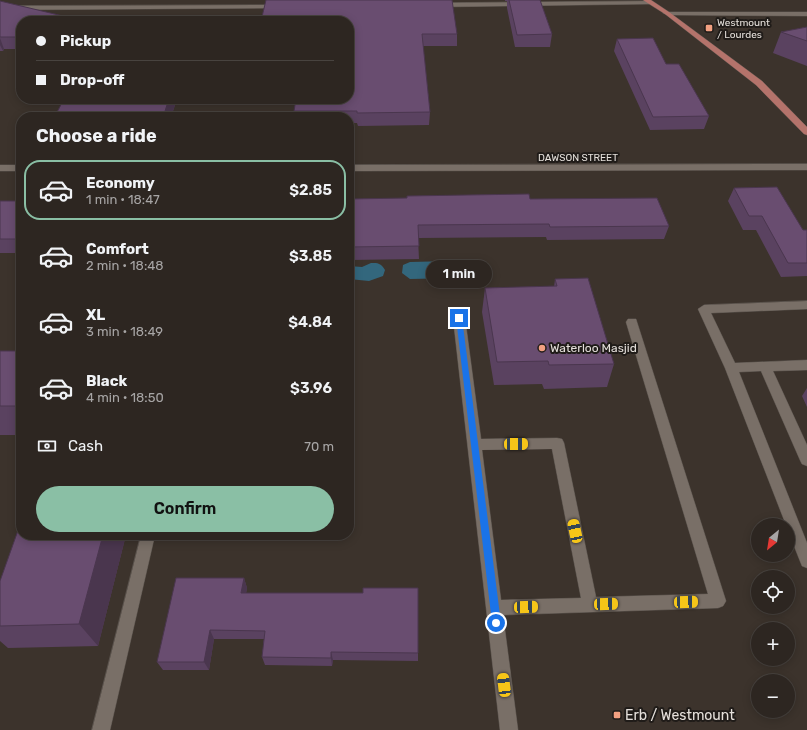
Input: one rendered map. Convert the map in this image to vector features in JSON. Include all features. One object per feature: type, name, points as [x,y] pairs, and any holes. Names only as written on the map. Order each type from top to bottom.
[{"type":"main road","points":[[649,1],[668,13],[759,83],[807,132]]},
{"type":"street","points":[[431,5],[649,1]]},
{"type":"street","points":[[0,8],[287,6]]},
{"type":"street","points":[[668,13],[807,14]]},
{"type":"street","name":"DAWSON STREET","points":[[354,168],[807,167]]},
{"type":"street","points":[[0,168],[16,168]]},
{"type":"street","points":[[807,305],[704,309],[731,368],[807,561]]},
{"type":"street","points":[[459,318],[509,730]]},
{"type":"street","points":[[494,608],[718,601],[632,322]]},
{"type":"street","points":[[731,368],[807,365]]},
{"type":"street","points":[[766,367],[807,460]]},
{"type":"street","points":[[475,444],[557,443],[590,604]]},
{"type":"street","points":[[101,730],[147,540]]},
{"type":"water","points":[[451,261],[461,263],[464,275],[456,278],[410,279],[402,273],[403,265],[410,262]]},
{"type":"water","points":[[371,263],[377,263],[385,270],[383,276],[369,281],[354,280],[354,266],[362,267]]},
{"type":"building","points":[[266,0],[452,0],[457,34],[422,34],[430,112],[357,113],[357,111],[294,111],[295,104],[354,104],[354,16],[262,16]]},
{"type":"building","points":[[509,0],[540,0],[552,34],[517,35]]},
{"type":"building","points":[[0,1],[63,16],[16,16],[16,37],[0,37]]},
{"type":"building","points":[[807,27],[807,41],[781,32]]},
{"type":"building","points":[[653,38],[666,64],[679,64],[709,116],[653,117],[617,39]]},
{"type":"building","points":[[61,104],[167,104],[165,112],[57,112]]},
{"type":"building","points":[[777,187],[803,230],[807,230],[807,263],[788,263],[762,216],[749,216],[734,188]]},
{"type":"building","points":[[529,194],[530,199],[657,198],[669,226],[550,227],[549,224],[418,225],[419,246],[354,247],[354,199],[407,198],[407,196]]},
{"type":"building","points":[[0,201],[16,201],[16,239],[0,239]]},
{"type":"building","name":"Waterloo Masjid","points":[[588,278],[614,364],[549,365],[548,361],[497,362],[485,288],[557,286],[555,279]]},
{"type":"building","points":[[0,351],[16,351],[16,406],[0,406]]},
{"type":"building","points":[[16,536],[16,540],[102,540],[79,624],[0,626],[0,581]]},
{"type":"building","points":[[176,578],[244,578],[241,593],[363,593],[363,588],[418,588],[418,653],[331,652],[331,658],[262,657],[265,631],[210,630],[204,662],[157,662]]},
{"type":"place","name":"Westmount / Lourdes","points":[[709,28]]},
{"type":"place","name":"Waterloo Masjid","points":[[542,348]]},
{"type":"place","name":"Erb / Westmount","points":[[617,715]]},
{"type":"route","points":[[459,318],[496,623]]}]
